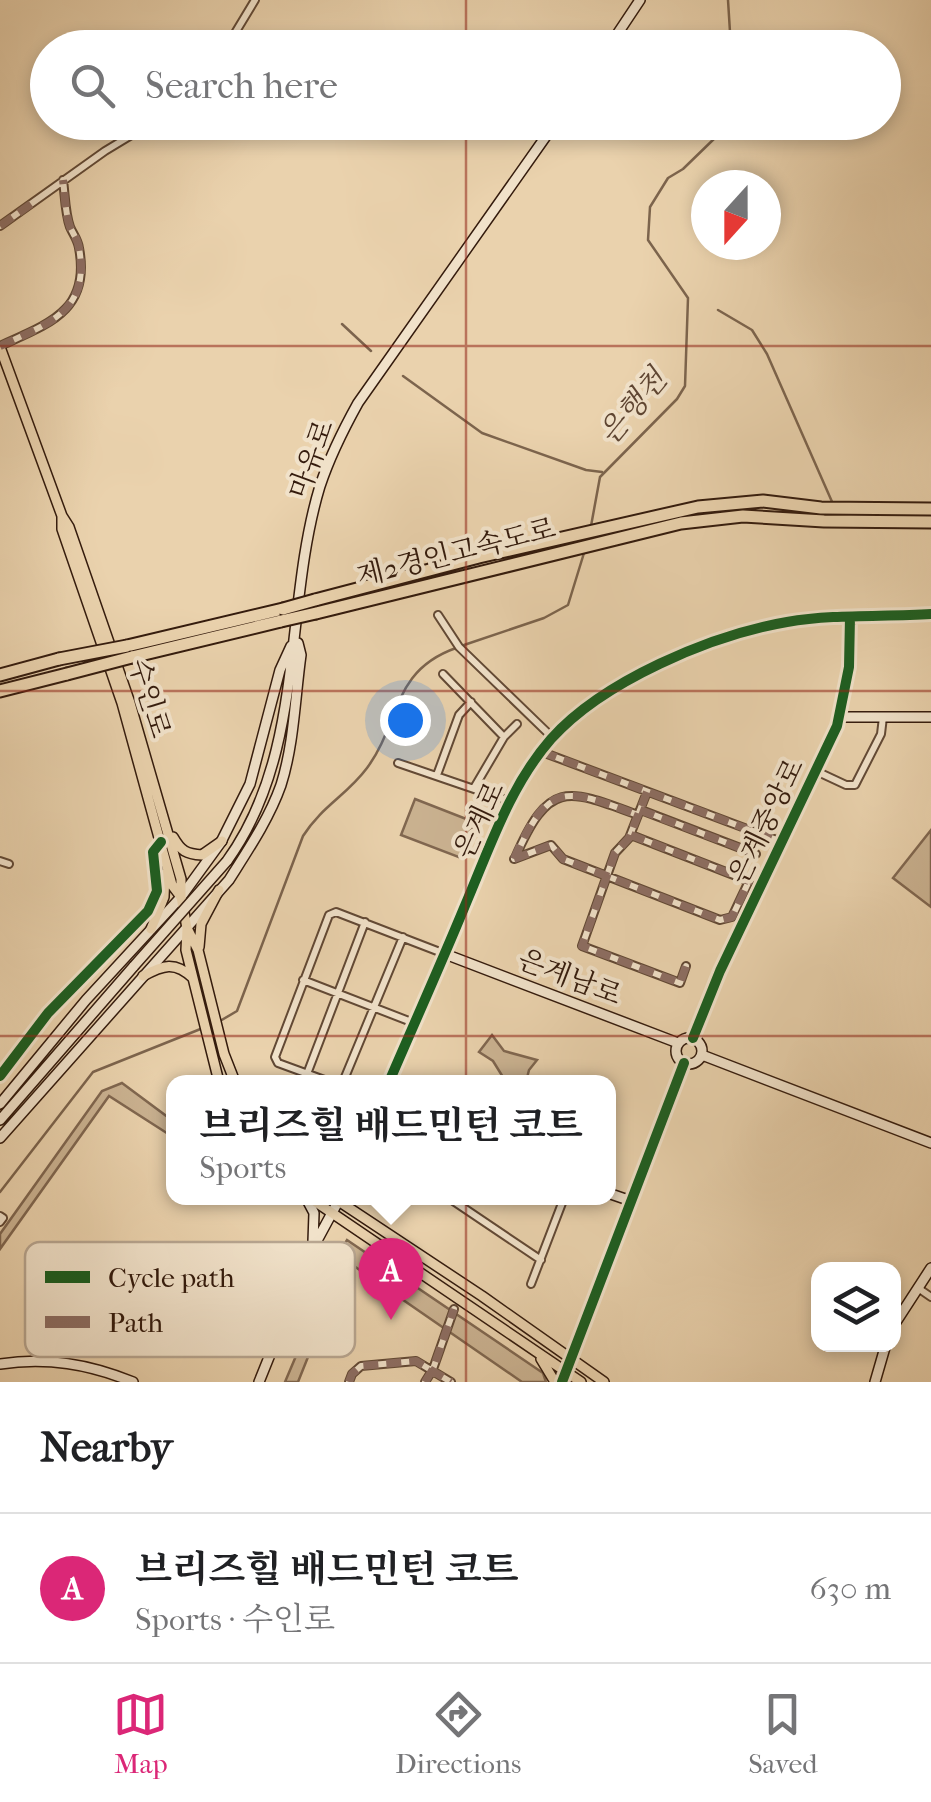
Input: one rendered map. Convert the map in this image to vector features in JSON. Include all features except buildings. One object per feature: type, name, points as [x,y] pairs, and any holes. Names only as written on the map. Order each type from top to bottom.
[{"type":"highway","name":"제2경인고속도로","points":[[0,675],[59,659],[129,651],[282,615],[480,557],[698,507],[763,501],[853,521],[931,522]]},
{"type":"highway","name":"제2경인고속도로","points":[[316,606],[599,545],[681,523],[823,514],[848,508],[931,510]]},
{"type":"highway","name":"제2경인고속도로","points":[[0,691],[67,674],[129,651]]},
{"type":"main road","name":"수인로","points":[[0,346],[69,527],[124,686],[162,813],[181,879],[186,950],[217,1075]]},
{"type":"main road","name":"수인로","points":[[62,516],[62,529],[122,702],[172,886],[181,897]]},
{"type":"main road","points":[[162,813],[180,849],[187,854],[202,855],[222,841]]},
{"type":"main road","points":[[150,929],[164,897],[166,861]]},
{"type":"main road","points":[[198,950],[201,924],[220,890]]},
{"type":"main road","name":"수인로","points":[[187,928],[198,950],[233,1075]]},
{"type":"main road","points":[[143,976],[163,966],[174,966],[183,968],[193,979]]},
{"type":"main road","points":[[320,1205],[537,1352],[561,1378],[580,1382]]},
{"type":"main road","points":[[346,1205],[604,1382]]},
{"type":"street","points":[[237,30],[255,0]]},
{"type":"street","points":[[620,30],[640,0]]},
{"type":"street","points":[[0,226],[122,140]]},
{"type":"street","name":"마유로","points":[[0,1120],[245,837],[279,742],[319,490],[335,443],[358,403],[543,140]]},
{"type":"street","points":[[0,346],[46,325],[74,302],[82,274],[79,244],[69,224],[62,180]]},
{"type":"street","name":"은계로","points":[[392,1075],[509,802],[553,738],[582,712],[622,684],[723,639],[783,622],[931,614]]},
{"type":"street","points":[[438,616],[459,647],[553,738]]},
{"type":"street","name":"은계중앙로","points":[[692,1038],[720,970],[840,717],[849,668],[850,617]]},
{"type":"street","points":[[0,1104],[86,1000],[181,897],[222,841],[250,784],[280,670],[296,634]]},
{"type":"street","points":[[1,1136],[220,890],[250,848],[270,812],[290,746],[301,655],[296,634]]},
{"type":"street","points":[[444,674],[504,737]]},
{"type":"street","points":[[437,775],[460,716],[470,702]]},
{"type":"street","points":[[840,717],[931,717]]},
{"type":"street","points":[[816,771],[855,786],[881,734],[882,717]]},
{"type":"street","points":[[474,788],[516,724]]},
{"type":"street","points":[[542,752],[782,842]]},
{"type":"street","points":[[398,763],[509,802]]},
{"type":"street","points":[[647,792],[630,835],[615,853],[582,946],[680,983],[686,966]]},
{"type":"street","points":[[630,835],[749,881],[732,918],[720,920],[562,859],[551,845],[514,859],[533,818],[558,798],[587,796],[756,854]]},
{"type":"street","points":[[0,1076],[48,1012],[148,911],[157,890],[153,852],[162,842]]},
{"type":"street","points":[[309,1075],[276,1061],[278,1046],[330,912],[445,954]]},
{"type":"street","points":[[306,1074],[364,922]]},
{"type":"street","points":[[346,1075],[404,937]]},
{"type":"street","name":"은계남로","points":[[445,954],[678,1043]]},
{"type":"street","points":[[303,980],[414,1023]]},
{"type":"street","points":[[684,1064],[676,1054],[678,1043],[692,1038],[700,1043],[702,1055]]},
{"type":"street","points":[[684,1064],[696,1062],[702,1055]]},
{"type":"street","points":[[702,1055],[931,1143]]},
{"type":"street","points":[[561,1378],[684,1064]]},
{"type":"street","points":[[616,1196],[631,1201]]},
{"type":"street","points":[[311,1205],[313,1242]]},
{"type":"street","points":[[316,1242],[334,1205]]},
{"type":"street","points":[[459,1205],[541,1260]]},
{"type":"street","points":[[531,1284],[561,1205]]},
{"type":"street","points":[[901,1314],[931,1268]]},
{"type":"street","points":[[918,1288],[931,1297]]},
{"type":"street","points":[[425,1382],[454,1309]]},
{"type":"street","points":[[875,1382],[884,1352]]},
{"type":"street","points":[[259,1382],[269,1357]]},
{"type":"street","points":[[0,1364],[53,1360],[133,1382]]},
{"type":"street","points":[[349,1382],[356,1369],[367,1365],[416,1362],[451,1382]]},
{"type":"shaded area","points":[[415,799],[474,822],[461,858],[401,835]]},
{"type":"shaded area","points":[[931,830],[931,907],[893,878]]},
{"type":"shaded area","points":[[492,1035],[504,1051],[537,1060],[528,1075],[502,1075],[493,1061],[479,1052]]},
{"type":"shaded area","points":[[122,1083],[166,1116],[166,1133],[109,1096],[0,1249],[0,1234],[102,1091]]},
{"type":"shaded area","points":[[355,1245],[543,1373],[546,1382],[522,1382],[355,1267]]},
{"type":"shaded area","points":[[296,1357],[308,1357],[298,1382],[285,1382]]},
{"type":"waterway","name":"은행천","points":[[728,0],[730,30]]},
{"type":"waterway","name":"은행천","points":[[591,526],[600,477],[677,399],[685,386],[688,298],[648,240],[650,207],[668,178],[713,140]]},
{"type":"waterway","points":[[718,310],[752,330],[767,354],[833,504]]},
{"type":"waterway","points":[[342,324],[371,351]]},
{"type":"waterway","points":[[403,376],[482,433],[586,470],[602,472]]},
{"type":"waterway","points":[[464,645],[544,618],[568,605],[584,553]]},
{"type":"waterway","points":[[220,1021],[237,1011],[303,836],[367,768],[400,699],[419,670],[456,648]]},
{"type":"waterway","points":[[0,1192],[93,1072],[203,1028]]},
{"type":"marked path","points":[[0,346],[49,322],[72,301],[78,287],[79,248],[68,222],[63,180]]},
{"type":"marked path","points":[[0,226],[31,204]]},
{"type":"marked path","points":[[542,752],[782,842]]},
{"type":"marked path","points":[[647,792],[629,838],[615,853],[582,946],[680,983],[686,966]]},
{"type":"marked path","points":[[514,859],[537,815],[561,797],[592,799],[638,815]]},
{"type":"marked path","points":[[640,810],[756,854]]},
{"type":"marked path","points":[[514,859],[551,845],[563,859],[720,920],[732,917],[749,881],[631,835]]},
{"type":"marked path","points":[[425,1382],[454,1309]]},
{"type":"marked path","points":[[349,1382],[361,1366],[416,1361],[451,1382]]},
{"type":"cycle path","points":[[392,1075],[512,798],[536,758],[573,718],[599,698],[660,664],[757,628],[823,618],[931,614]]},
{"type":"cycle path","points":[[693,1038],[720,971],[837,726],[849,667],[850,617]]},
{"type":"cycle path","points":[[0,1076],[48,1013],[148,911],[157,891],[153,852],[161,842]]},
{"type":"cycle path","points":[[562,1382],[684,1063]]},
{"type":"place","name":"브리즈힐 배드민턴 코트","points":[[391,1320]]}]
